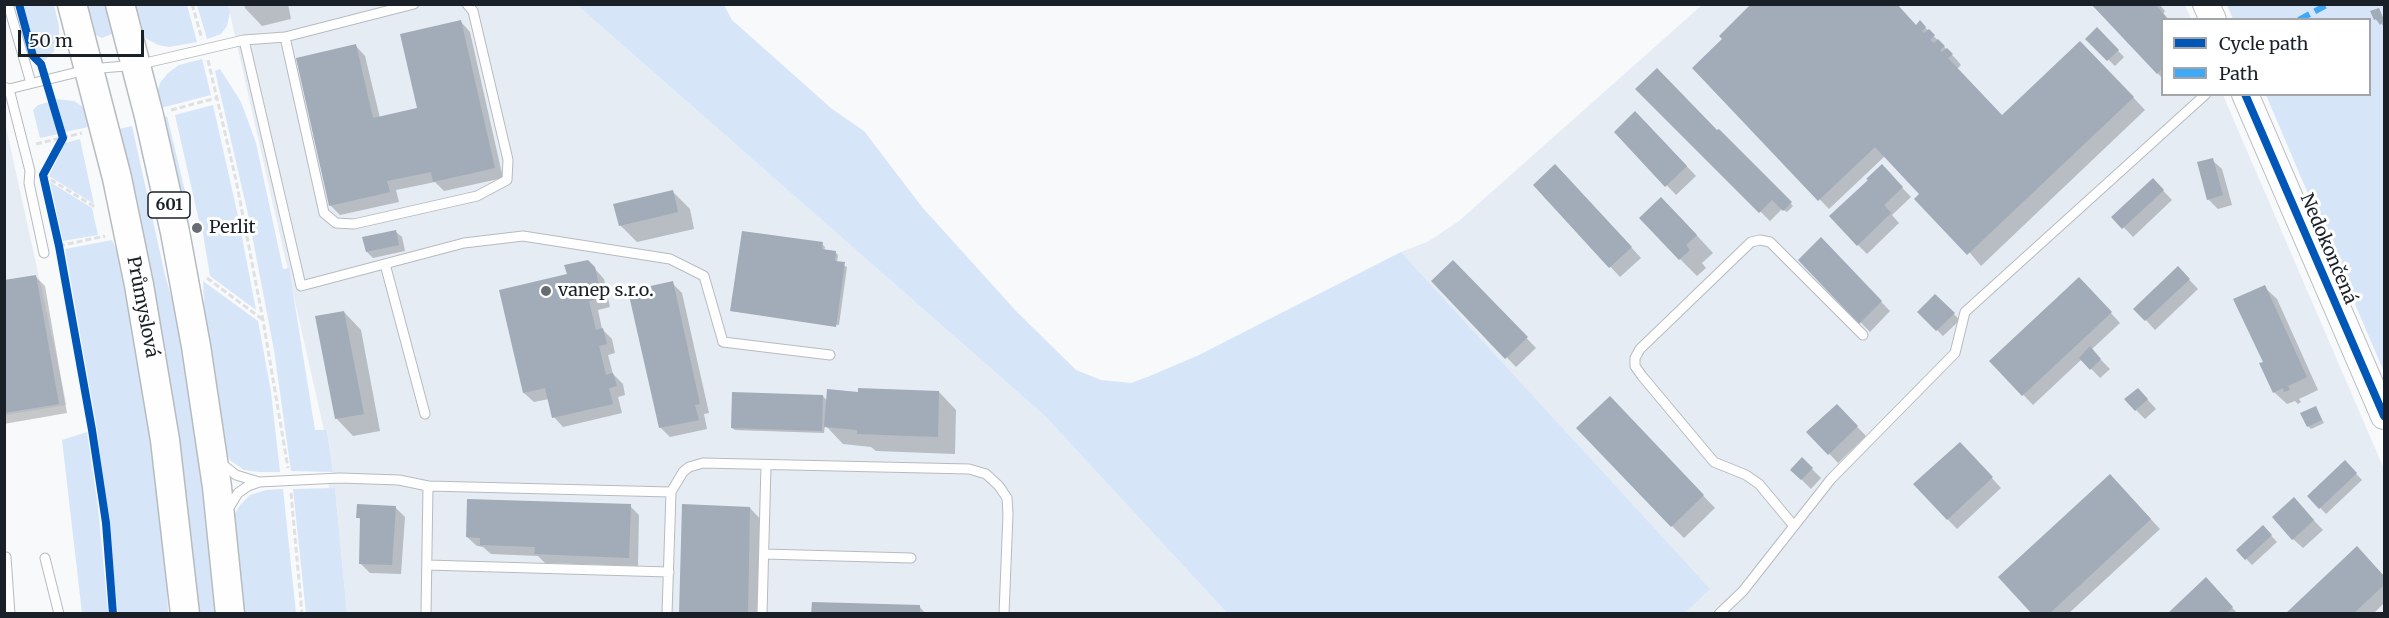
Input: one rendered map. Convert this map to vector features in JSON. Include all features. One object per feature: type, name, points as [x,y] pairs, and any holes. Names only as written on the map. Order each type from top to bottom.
[{"type":"main road","name":"Průmyslová","points":[[72,4],[117,178],[150,347],[171,488],[185,614]]},
{"type":"main road","name":"601","points":[[120,4],[137,65],[175,232],[196,346],[213,451],[230,614]]},
{"type":"street","points":[[2206,4],[2212,18]]},
{"type":"street","name":"Nedokončená","points":[[2246,96],[2385,416]]},
{"type":"lane","points":[[44,253],[29,183],[30,171],[9,106],[7,88],[90,69],[137,65],[244,40],[285,37],[414,4]]},
{"type":"lane","points":[[285,37],[324,213],[336,224],[354,224],[477,196],[507,180],[507,160],[473,11],[467,4]]},
{"type":"lane","points":[[8,5],[31,83]]},
{"type":"lane","points":[[244,40],[301,286],[464,243],[523,236],[670,259],[704,276],[723,342],[830,355]]},
{"type":"lane","points":[[1719,614],[1743,591],[1831,479],[1955,352],[1965,312],[2204,96]]},
{"type":"lane","points":[[1794,526],[1759,484],[1746,475],[1714,462],[1642,376],[1635,366],[1635,358],[1640,350],[1751,243],[1760,240],[1770,242],[1863,336]]},
{"type":"lane","points":[[385,264],[425,414]]},
{"type":"lane","points":[[213,451],[226,468],[236,475],[259,482]]},
{"type":"lane","points":[[667,614],[671,492],[683,472],[695,465],[766,465],[969,469],[986,474],[999,486],[1007,498],[1004,614]]},
{"type":"lane","points":[[762,614],[766,465]]},
{"type":"lane","points":[[222,527],[225,515],[238,494],[248,486],[259,482],[290,479],[399,480],[428,486],[671,492]]},
{"type":"lane","points":[[426,614],[428,486]]},
{"type":"lane","points":[[764,554],[911,558]]},
{"type":"lane","points":[[6,557],[10,614]]},
{"type":"lane","points":[[45,558],[59,614]]},
{"type":"lane","points":[[427,565],[669,572]]},
{"type":"path","points":[[192,4],[203,40]]},
{"type":"path","points":[[207,58],[236,180],[263,320],[290,479],[302,614]]},
{"type":"path","points":[[46,79],[63,138],[43,175],[59,246],[106,523],[112,614]]},
{"type":"path","points":[[170,110],[216,98]]},
{"type":"path","points":[[36,144],[83,133]]},
{"type":"path","points":[[43,175],[95,207]]},
{"type":"path","points":[[59,246],[105,237],[104,234]]},
{"type":"path","points":[[207,277],[263,320]]},
{"type":"shaded area","points":[[21,5],[54,5],[59,36],[54,51],[45,60],[40,60],[36,55]]},
{"type":"shaded area","points":[[83,5],[109,5],[114,32],[102,38],[94,34]]},
{"type":"shaded area","points":[[130,5],[187,5],[197,42],[169,47],[158,45],[147,39],[140,31]]},
{"type":"shaded area","points":[[197,5],[228,5],[230,12],[227,26],[221,34],[207,39]]},
{"type":"shaded area","points":[[228,5],[577,5],[1045,416],[1227,613],[347,613],[335,488],[329,488],[328,479],[333,471],[327,430],[324,430]]},
{"type":"shaded area","points":[[577,5],[724,5],[732,20],[832,109],[864,131],[922,207],[1016,311],[1076,370],[1101,380],[1131,383],[1150,376],[1199,355],[1401,252],[1710,589],[1685,613],[1227,613],[1045,416]]},
{"type":"shaded area","points":[[1702,5],[2185,5],[2191,18],[2161,18],[2161,96],[2223,96],[2384,469],[2384,613],[1685,613],[1709,589],[1401,252],[1429,241],[1459,221]]},
{"type":"shaded area","points":[[2227,5],[2384,5],[2384,372],[2266,96],[2371,96],[2371,18],[2233,18]]},
{"type":"shaded area","points":[[202,59],[211,95],[157,109],[156,96],[160,83],[168,73],[179,65]]},
{"type":"shaded area","points":[[220,69],[241,102],[256,143],[283,269],[289,268],[315,430],[327,430],[333,472],[291,471],[274,350],[248,214],[215,71]]},
{"type":"shaded area","points":[[56,99],[74,101],[83,107],[89,112],[93,126],[65,132]]},
{"type":"shaded area","points":[[49,102],[58,134],[40,138],[33,110],[38,105]]},
{"type":"shaded area","points":[[213,105],[256,310],[210,276],[201,221],[199,221],[175,115]]},
{"type":"shaded area","points":[[167,116],[191,216],[175,183],[160,119]]},
{"type":"shaded area","points":[[4,118],[67,405],[5,415],[4,415]]},
{"type":"shaded area","points":[[132,126],[165,275],[189,360],[220,613],[194,613],[115,130]]},
{"type":"shaded area","points":[[80,139],[94,204],[49,176],[65,143]]},
{"type":"shaded area","points":[[50,182],[92,208],[98,235],[63,241]]},
{"type":"shaded area","points":[[112,240],[126,273],[165,526],[168,613],[118,613],[97,429],[65,249]]},
{"type":"shaded area","points":[[203,281],[258,321],[271,392],[280,472],[244,470],[231,461],[225,452],[206,344]]},
{"type":"shaded area","points":[[87,432],[98,507],[108,613],[82,613],[62,440]]},
{"type":"shaded area","points":[[335,488],[347,613],[306,613],[293,489]]},
{"type":"shaded area","points":[[283,489],[296,613],[240,613],[234,515],[250,495],[266,490]]},
{"type":"building","points":[[1751,4],[1897,4],[1916,25],[1920,20],[1926,27],[1922,31],[1924,33],[1929,29],[1935,35],[1930,40],[1934,43],[1938,39],[1945,46],[1940,50],[1942,52],[1947,48],[1953,54],[1948,58],[2002,115],[2080,41],[2134,97],[1967,255],[1914,199],[1919,194],[1875,147],[1818,201],[1692,68],[1722,39],[1719,36]]},
{"type":"building","points":[[2091,4],[2155,4],[2167,18],[2161,18],[2161,70],[2157,74]]},
{"type":"building","points":[[2379,8],[2384,20],[2380,25],[2376,19],[2374,20],[2370,11]]},
{"type":"building","points":[[461,20],[495,168],[433,182],[431,172],[387,181],[390,192],[329,206],[296,58],[356,44],[373,118],[417,108],[400,34]]},
{"type":"building","points":[[2097,27],[2119,50],[2107,61],[2085,39]]},
{"type":"building","points":[[1657,68],[1792,202],[1783,211],[1772,200],[1759,213],[1635,89]]},
{"type":"building","points":[[1635,111],[1687,166],[1665,187],[1614,132]]},
{"type":"building","points":[[2213,158],[2223,195],[2207,200],[2197,162]]},
{"type":"building","points":[[1555,164],[1632,247],[1609,268],[1533,185]]},
{"type":"building","points":[[1882,164],[1903,187],[1884,205],[1891,213],[1857,246],[1829,216]]},
{"type":"building","points":[[2153,178],[2164,190],[2122,229],[2111,217]]},
{"type":"building","points":[[673,190],[678,212],[619,226],[613,204]]},
{"type":"building","points":[[1661,197],[1697,235],[1686,245],[1690,250],[1679,260],[1639,218]]},
{"type":"building","points":[[396,230],[399,245],[366,252],[362,237]]},
{"type":"building","points":[[742,231],[823,242],[822,249],[836,251],[835,261],[845,262],[836,327],[730,311]]},
{"type":"building","points":[[1821,237],[1882,301],[1859,324],[1798,260]]},
{"type":"building","points":[[588,260],[595,267],[602,298],[589,301],[596,330],[603,328],[607,344],[599,346],[606,375],[613,373],[617,386],[609,388],[613,404],[552,418],[545,388],[523,393],[499,290],[567,274],[564,265]]},
{"type":"building","points":[[1453,260],[1528,337],[1505,359],[1431,281]]},
{"type":"building","points":[[2178,266],[2190,279],[2145,321],[2133,309]]},
{"type":"building","points":[[36,275],[59,404],[4,413],[4,280]]},
{"type":"building","points":[[2079,277],[2112,312],[2022,396],[1989,361]]},
{"type":"building","points":[[673,281],[700,404],[695,405],[699,420],[659,428],[628,291]]},
{"type":"building","points":[[2265,285],[2307,377],[2288,386],[2290,390],[2284,392],[2283,388],[2273,393],[2259,363],[2263,362],[2233,299]]},
{"type":"building","points":[[1935,294],[1955,313],[1936,331],[1917,312]]},
{"type":"building","points":[[344,311],[364,414],[335,419],[315,316]]},
{"type":"building","points":[[2090,346],[2101,359],[2090,370],[2079,358]]},
{"type":"building","points":[[858,388],[939,391],[938,437],[857,434],[857,430],[824,427],[827,389],[858,392]]},
{"type":"building","points":[[2138,388],[2148,399],[2135,411],[2124,399]]},
{"type":"building","points":[[732,392],[823,395],[822,431],[731,428]]},
{"type":"building","points":[[1610,396],[1704,495],[1671,527],[1576,428]]},
{"type":"building","points":[[1837,404],[1858,426],[1828,455],[1806,432]]},
{"type":"building","points":[[2316,406],[2322,420],[2307,427],[2300,413]]},
{"type":"building","points":[[1960,442],[1993,477],[1947,520],[1913,484]]},
{"type":"building","points":[[1802,457],[1813,468],[1801,480],[1790,470]]},
{"type":"building","points":[[2345,460],[2357,473],[2319,509],[2307,496]]},
{"type":"building","points":[[2110,474],[2151,519],[2049,614],[2032,614],[1998,577]]},
{"type":"building","points":[[2294,497],[2314,520],[2292,540],[2272,517]]},
{"type":"building","points":[[467,499],[631,504],[629,558],[534,554],[535,547],[480,545],[480,538],[466,537]]},
{"type":"building","points":[[357,504],[396,506],[392,565],[359,564],[360,518],[356,518]]},
{"type":"building","points":[[682,504],[750,507],[748,614],[679,614]]},
{"type":"building","points":[[2263,525],[2272,535],[2245,560],[2236,550]]},
{"type":"building","points":[[2357,546],[2384,576],[2384,585],[2353,614],[2285,614]]},
{"type":"building","points":[[2206,577],[2233,607],[2226,614],[2167,614]]},
{"type":"building","points":[[812,602],[920,605],[920,614],[811,614]]},
{"type":"marked path","points":[[2303,18],[2328,4]]},
{"type":"cycle path","points":[[19,4],[33,56],[41,64],[63,138],[43,175],[59,246],[92,430],[106,523],[113,614]]},
{"type":"cycle path","points":[[2246,96],[2384,416]]},
{"type":"place","name":"Perlit","points":[[197,228]]},
{"type":"place","name":"vanep s.r.o.","points":[[546,291]]}]
